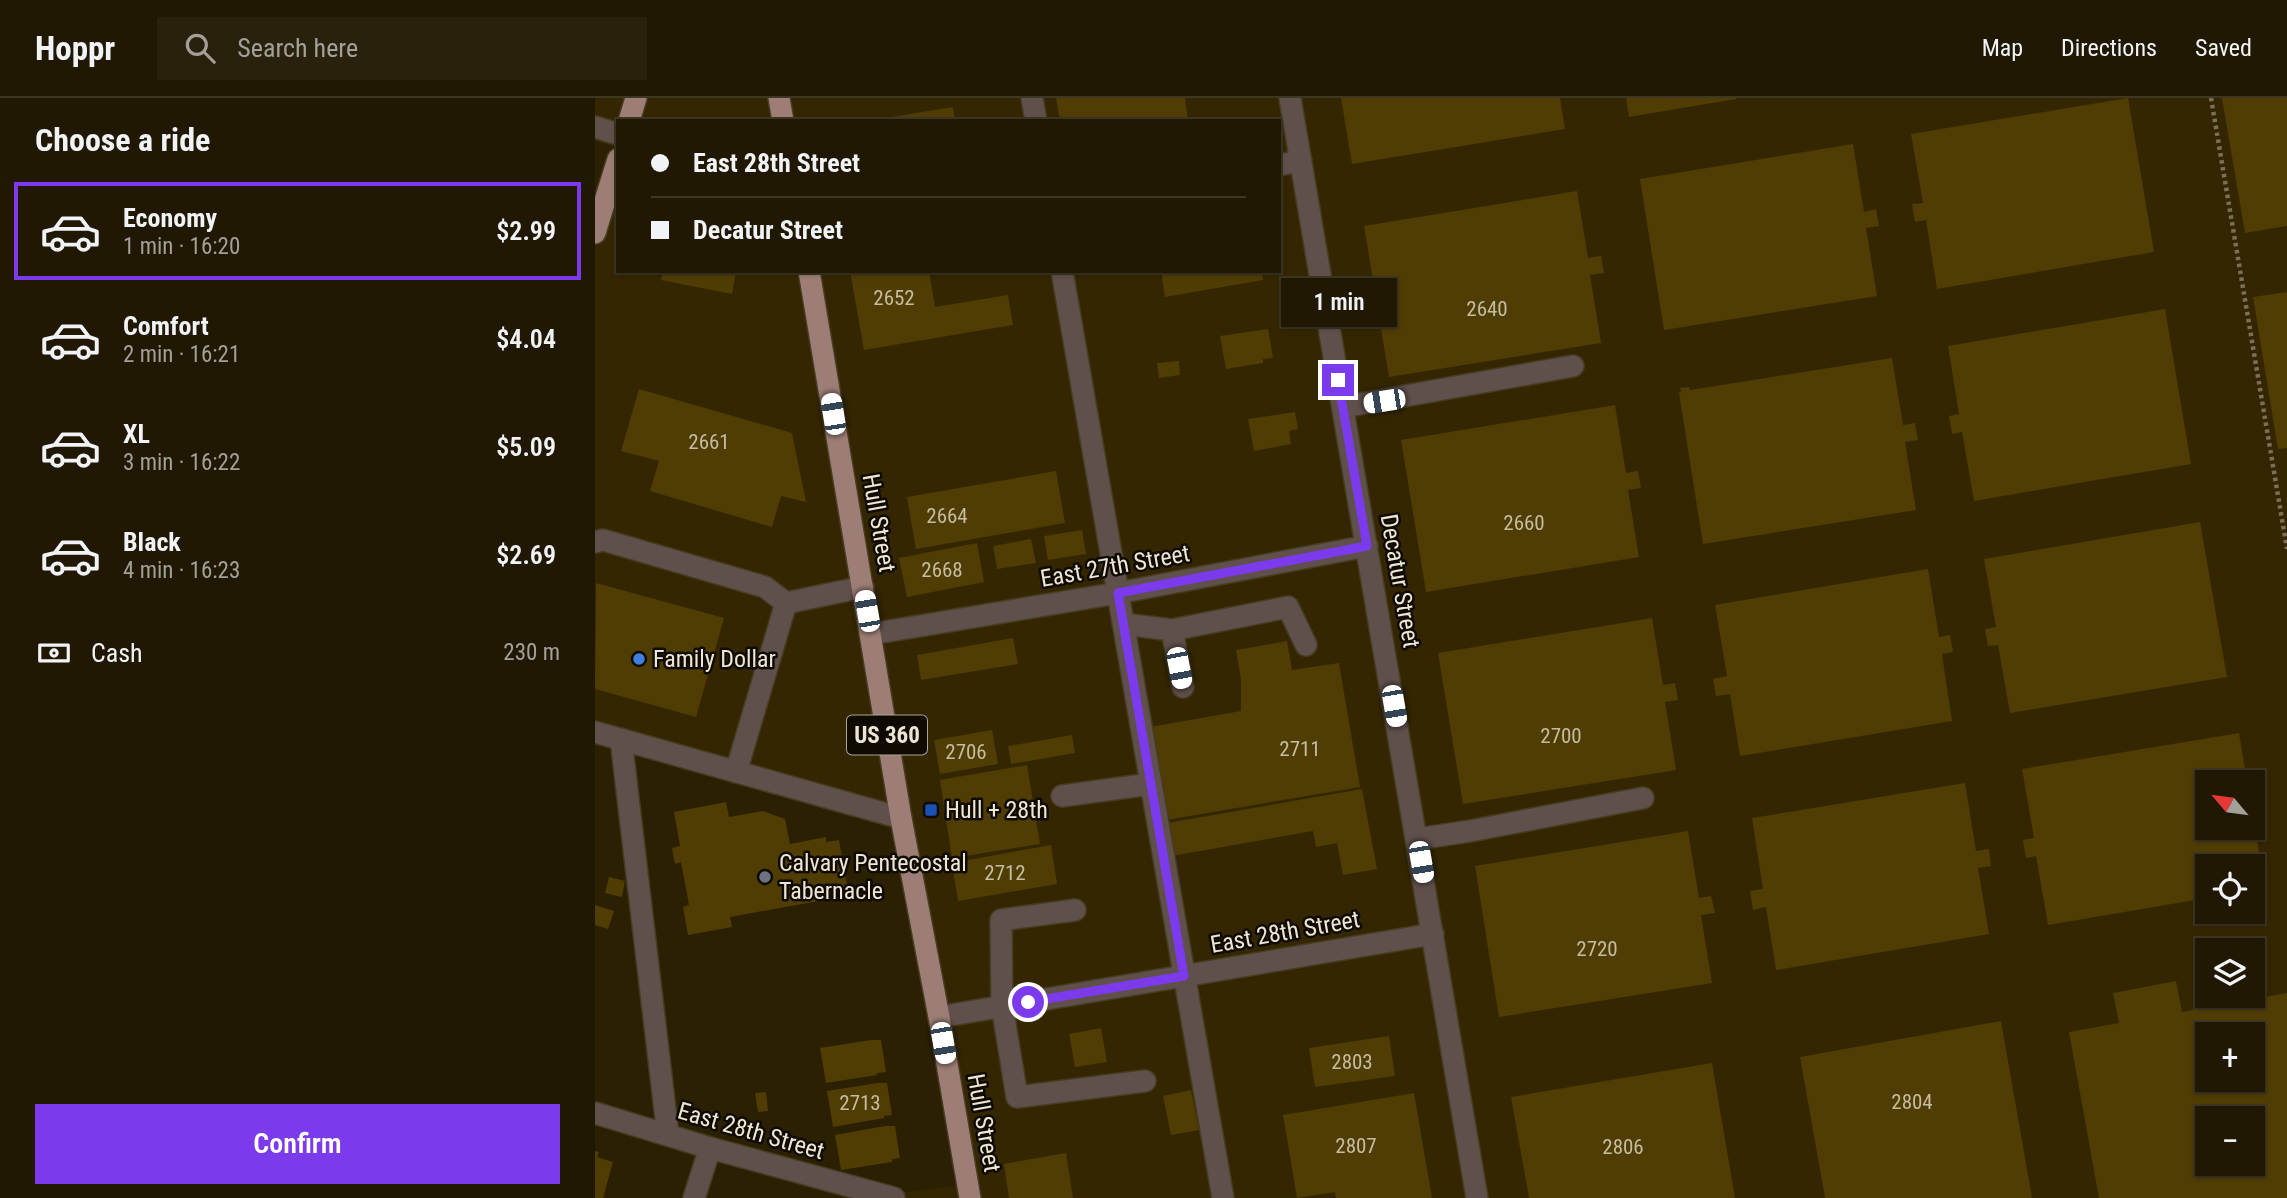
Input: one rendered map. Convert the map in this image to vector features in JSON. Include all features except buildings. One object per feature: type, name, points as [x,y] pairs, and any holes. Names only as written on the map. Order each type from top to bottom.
[{"type":"main road","points":[[630,119],[636,98]]},
{"type":"main road","points":[[779,98],[783,119]]},
{"type":"main road","points":[[595,233],[616,165]]},
{"type":"main road","name":"Hull Street","points":[[809,273],[901,818],[970,1198]]},
{"type":"street","points":[[1032,98],[1036,119]]},
{"type":"street","name":"Decatur Street","points":[[1290,98],[1477,1198]]},
{"type":"street","points":[[595,127],[616,134]]},
{"type":"street","points":[[1281,165],[1301,161]]},
{"type":"street","points":[[1062,273],[1223,1198]]},
{"type":"street","points":[[1343,407],[1573,366]]},
{"type":"street","points":[[595,542],[603,540],[765,587],[786,603],[863,587]]},
{"type":"street","name":"East 27th Street","points":[[871,634],[1118,593],[1367,546]]},
{"type":"street","points":[[736,772],[786,603]]},
{"type":"street","points":[[1123,624],[1172,630],[1288,607],[1306,645]]},
{"type":"street","points":[[1172,630],[1183,687]]},
{"type":"street","points":[[595,732],[901,818]]},
{"type":"street","points":[[621,739],[668,1135]]},
{"type":"street","points":[[1062,796],[1151,784]]},
{"type":"street","points":[[1417,839],[1643,799]]},
{"type":"street","points":[[1075,910],[1002,920],[1002,1006],[1017,1097],[1145,1081]]},
{"type":"street","name":"East 28th Street","points":[[939,1017],[1433,934]]},
{"type":"street","name":"East 28th Street","points":[[595,1113],[710,1148],[894,1198]]},
{"type":"street","points":[[694,1198],[710,1148]]},
{"type":"path","points":[[2211,98],[2287,548]]},
{"type":"shaded area","points":[[595,98],[2287,98],[2287,1198],[855,1198],[963,1185],[902,818],[595,731],[595,227],[616,159],[616,273],[1281,273],[1281,119],[616,119],[616,147],[595,141]]},
{"type":"place","name":"Family Dollar","points":[[639,659]]},
{"type":"place","name":"Hull + 28th","points":[[931,810]]},
{"type":"place","name":"Calvary Pentecostal Tabernacle","points":[[765,877]]},
{"type":"route","points":[[1028,1002],[1184,976],[1118,593],[1367,546],[1338,380]]}]
